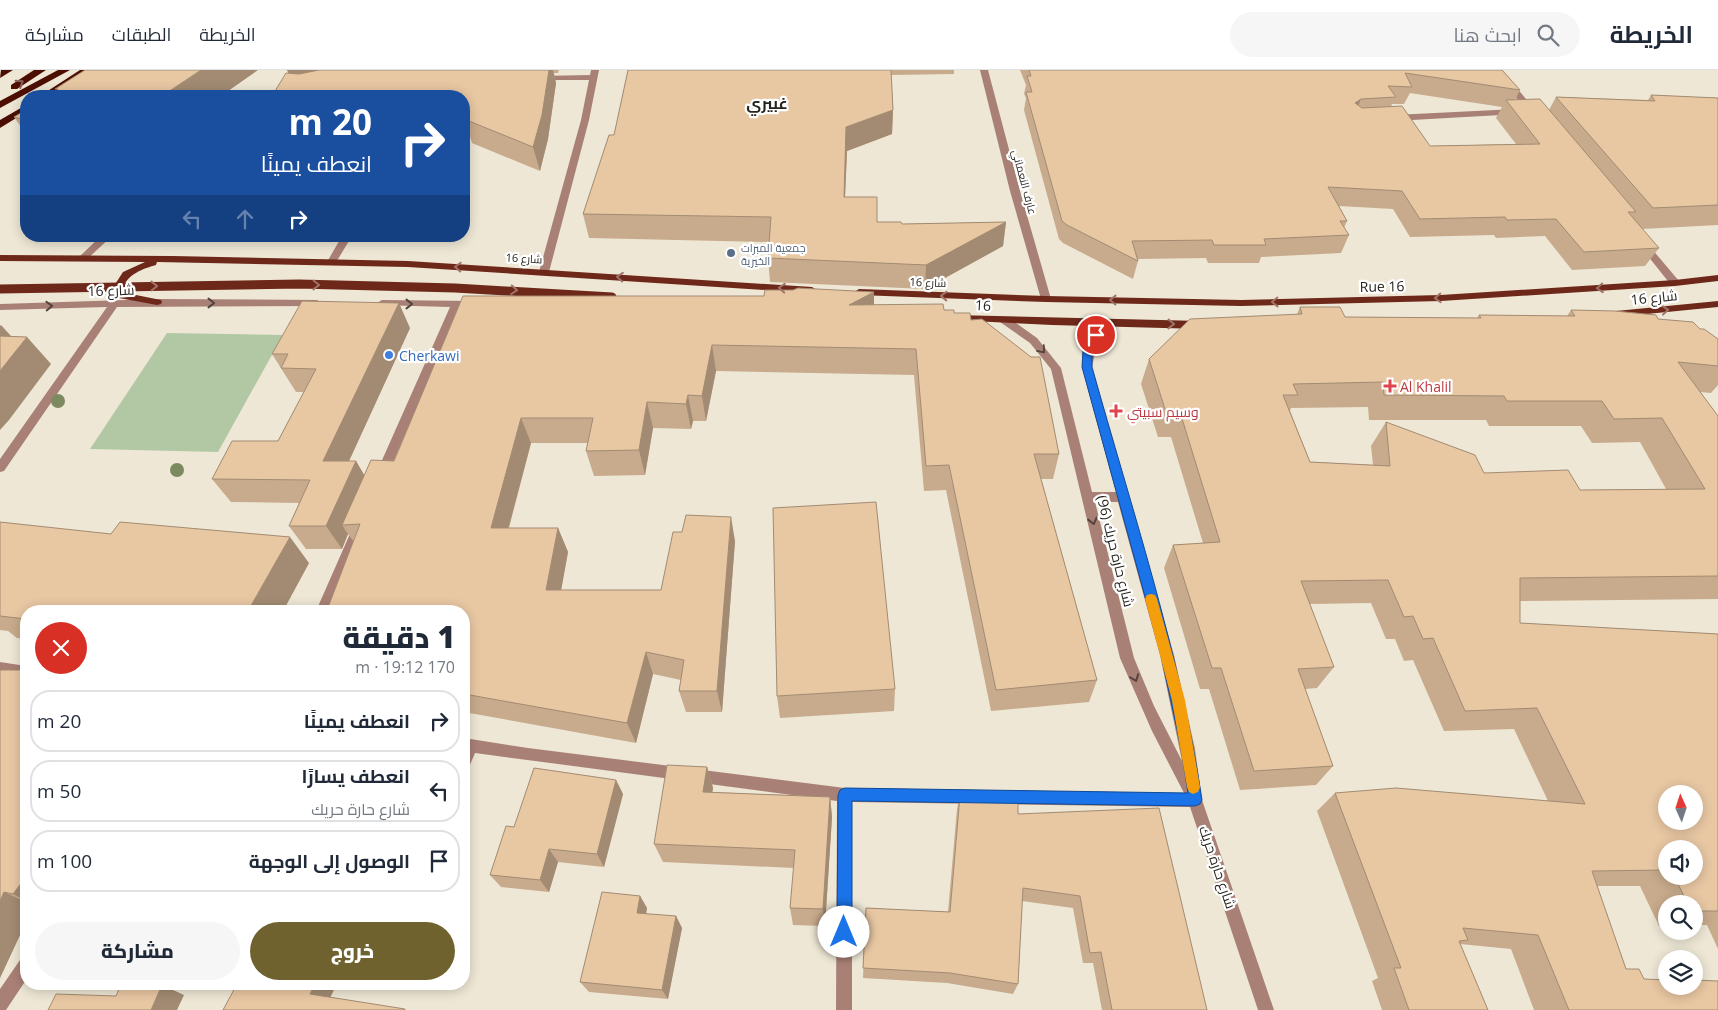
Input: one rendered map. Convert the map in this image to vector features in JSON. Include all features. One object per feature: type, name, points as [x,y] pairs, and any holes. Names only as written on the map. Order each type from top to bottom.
[{"type":"highway","points":[[0,75],[8,70]]},
{"type":"highway","points":[[0,96],[41,70]]},
{"type":"highway","points":[[28,90],[65,70]]},
{"type":"highway","points":[[55,90],[88,70]]},
{"type":"highway","points":[[0,105],[20,94]]},
{"type":"highway","points":[[0,125],[20,112]]},
{"type":"main road","name":"شارع 16","points":[[0,258],[332,262],[544,272],[823,291]]},
{"type":"main road","points":[[157,302],[123,296],[119,293],[118,284],[127,274],[134,270],[149,264],[173,259]]},
{"type":"main road","name":"Rue 16","points":[[1046,299],[1242,303],[1441,298],[1674,283],[1718,278]]},
{"type":"main road","name":"شارع 16","points":[[0,289],[277,284],[502,289],[619,298]]},
{"type":"main road","name":"شارع 16","points":[[853,292],[1046,299]]},
{"type":"main road","name":"شارع 16","points":[[1614,314],[1718,304]]},
{"type":"main road","name":"16","points":[[947,317],[1112,324]]},
{"type":"main road","points":[[1112,324],[1214,325]]},
{"type":"street","name":"عارف النعماني","points":[[984,70],[1015,191],[1046,299]]},
{"type":"street","points":[[1384,119],[1534,114],[1498,70]]},
{"type":"street","points":[[534,78],[595,74],[585,120],[544,272]]},
{"type":"street","points":[[1636,237],[1674,283]]},
{"type":"street","points":[[82,259],[100,242]]},
{"type":"street","points":[[332,262],[344,242]]},
{"type":"street","name":"شارع 16","points":[[0,307],[157,302],[327,303]]},
{"type":"street","points":[[367,303],[490,304]]},
{"type":"street","points":[[0,468],[20,443],[114,304]]},
{"type":"street","points":[[377,485],[457,304]]},
{"type":"street","points":[[1614,314],[1636,323]]},
{"type":"street","name":"شارع حارة حريك (96)","points":[[1004,320],[1043,349],[1056,368],[1127,658],[1145,704],[1195,800]]},
{"type":"street","name":"شارع حارة حريك","points":[[1112,324],[1096,335],[1088,350],[1087,367],[1178,700],[1195,800],[1266,1010]]},
{"type":"street","points":[[1087,497],[1123,497]]},
{"type":"street","points":[[325,605],[365,512]]},
{"type":"street","points":[[0,668],[20,671]]},
{"type":"street","points":[[470,745],[845,795],[1195,800]]},
{"type":"street","points":[[844,1010],[845,795]]},
{"type":"street","points":[[0,1004],[20,975]]},
{"type":"green space","points":[[167,333],[283,335],[218,452],[90,449]]},
{"type":"building","points":[[85,70],[201,70],[171,90],[55,89]]},
{"type":"building","points":[[319,70],[549,70],[542,115],[533,147],[470,121],[470,90],[276,90],[286,73],[299,74]]},
{"type":"building","points":[[628,70],[891,70],[893,110],[846,127],[844,197],[877,197],[877,222],[901,222],[902,224],[1006,222],[926,265],[768,258],[771,217],[583,214],[609,135],[614,135]]},
{"type":"building","points":[[1029,70],[1502,70],[1520,90],[1405,73],[1412,87],[1388,86],[1396,97],[1361,99],[1355,103],[1362,108],[1402,106],[1430,146],[1540,144],[1506,100],[1540,99],[1636,212],[1628,212],[1659,248],[1584,252],[1556,219],[1507,220],[1505,217],[1420,219],[1402,191],[1328,187],[1347,221],[1340,221],[1349,235],[1264,239],[1266,245],[1214,245],[1212,240],[1132,241],[1138,261],[1062,221],[1026,92],[1032,92],[1027,76],[1031,76]]},
{"type":"building","points":[[1651,95],[1718,98],[1718,205],[1653,208],[1556,97],[1655,101]]},
{"type":"building","points":[[798,288],[874,292],[849,305],[943,304],[944,310],[954,310],[954,313],[970,313],[971,320],[982,319],[1031,357],[1040,357],[1059,454],[1034,454],[1097,680],[996,690],[949,465],[926,466],[916,349],[712,345],[702,396],[688,395],[686,404],[647,402],[639,450],[586,451],[593,418],[521,418],[491,528],[558,528],[546,590],[661,590],[673,532],[682,532],[686,515],[731,517],[717,691],[679,691],[684,660],[646,652],[627,723],[470,695],[470,605],[329,605],[360,524],[342,525],[371,460],[394,461],[463,296],[764,296],[765,290],[793,290]]},
{"type":"building","points":[[302,301],[399,303],[323,461],[356,461],[326,526],[289,526],[310,480],[212,479],[232,441],[278,441],[316,369],[281,368],[288,354],[272,354]]},
{"type":"building","points":[[1300,307],[1340,307],[1345,317],[1481,318],[1479,315],[1575,316],[1571,310],[1615,311],[1656,315],[1658,319],[1693,322],[1700,329],[1704,329],[1718,339],[1718,366],[1678,362],[1718,416],[1718,576],[1520,578],[1520,623],[1718,634],[1718,911],[1703,911],[1703,895],[1684,895],[1678,885],[1703,885],[1703,840],[1658,840],[1658,870],[1592,871],[1626,969],[1639,969],[1644,979],[1658,980],[1658,995],[1703,995],[1703,980],[1718,981],[1718,1010],[1569,1010],[1538,935],[1463,928],[1468,940],[1459,941],[1488,1010],[1409,1010],[1394,968],[1401,968],[1335,793],[1396,788],[1585,804],[1537,708],[1465,711],[1433,638],[1423,639],[1413,616],[1404,617],[1388,580],[1301,581],[1334,667],[1298,669],[1333,766],[1254,771],[1221,668],[1212,668],[1173,545],[1220,542],[1180,412],[1166,412],[1149,359],[1190,319],[1302,314]],"holes":[[[1383,382],[1384,395],[1504,396],[1507,401],[1602,401],[1614,419],[1662,418],[1705,489],[1580,490],[1568,470],[1484,473],[1475,455],[1386,422],[1390,466],[1310,462],[1283,395],[1298,395],[1293,384]]]},
{"type":"building","points":[[0,336],[27,337],[0,371]]},
{"type":"building","points":[[876,502],[895,689],[777,696],[773,508]]},
{"type":"building","points":[[0,522],[111,534],[120,522],[290,537],[251,605],[20,605],[20,618],[0,616]]},
{"type":"building","points":[[0,670],[20,670],[20,885],[13,894],[4,892],[0,901]]},
{"type":"building","points":[[667,765],[707,767],[703,792],[830,797],[823,909],[790,908],[795,850],[654,844]]},
{"type":"building","points":[[534,768],[616,780],[597,854],[549,849],[540,880],[490,875],[506,826],[514,827]]},
{"type":"building","points":[[960,795],[1018,802],[1018,814],[1159,808],[1207,1010],[1112,1010],[1101,952],[1090,953],[1080,896],[1023,888],[1018,984],[950,973],[863,968],[866,908],[950,912]]},
{"type":"building","points":[[602,892],[640,896],[637,913],[676,916],[662,990],[580,982]]},
{"type":"building","points":[[118,990],[160,990],[151,1010],[48,1010],[56,994],[116,996]]},
{"type":"building","points":[[234,990],[312,990],[310,994],[405,1009],[405,1010],[223,1010]]},
{"type":"slow traffic","points":[[1151,599],[1178,700],[1188,748],[1193,787]]},
{"type":"place","name":"جمعية المبرات الخيرية","points":[[731,253]]},
{"type":"place","name":"Cherkawi","points":[[389,355]]},
{"type":"place","name":"Al Khalil","points":[[1390,386]]},
{"type":"place","name":"وسيم سبيتي","points":[[1116,411]]},
{"type":"district","name":"غبيري","points":[[767,103]]},
{"type":"route","points":[[844,932],[845,795],[1195,800],[1188,748],[1167,655],[1087,367],[1088,350],[1096,335]]}]
